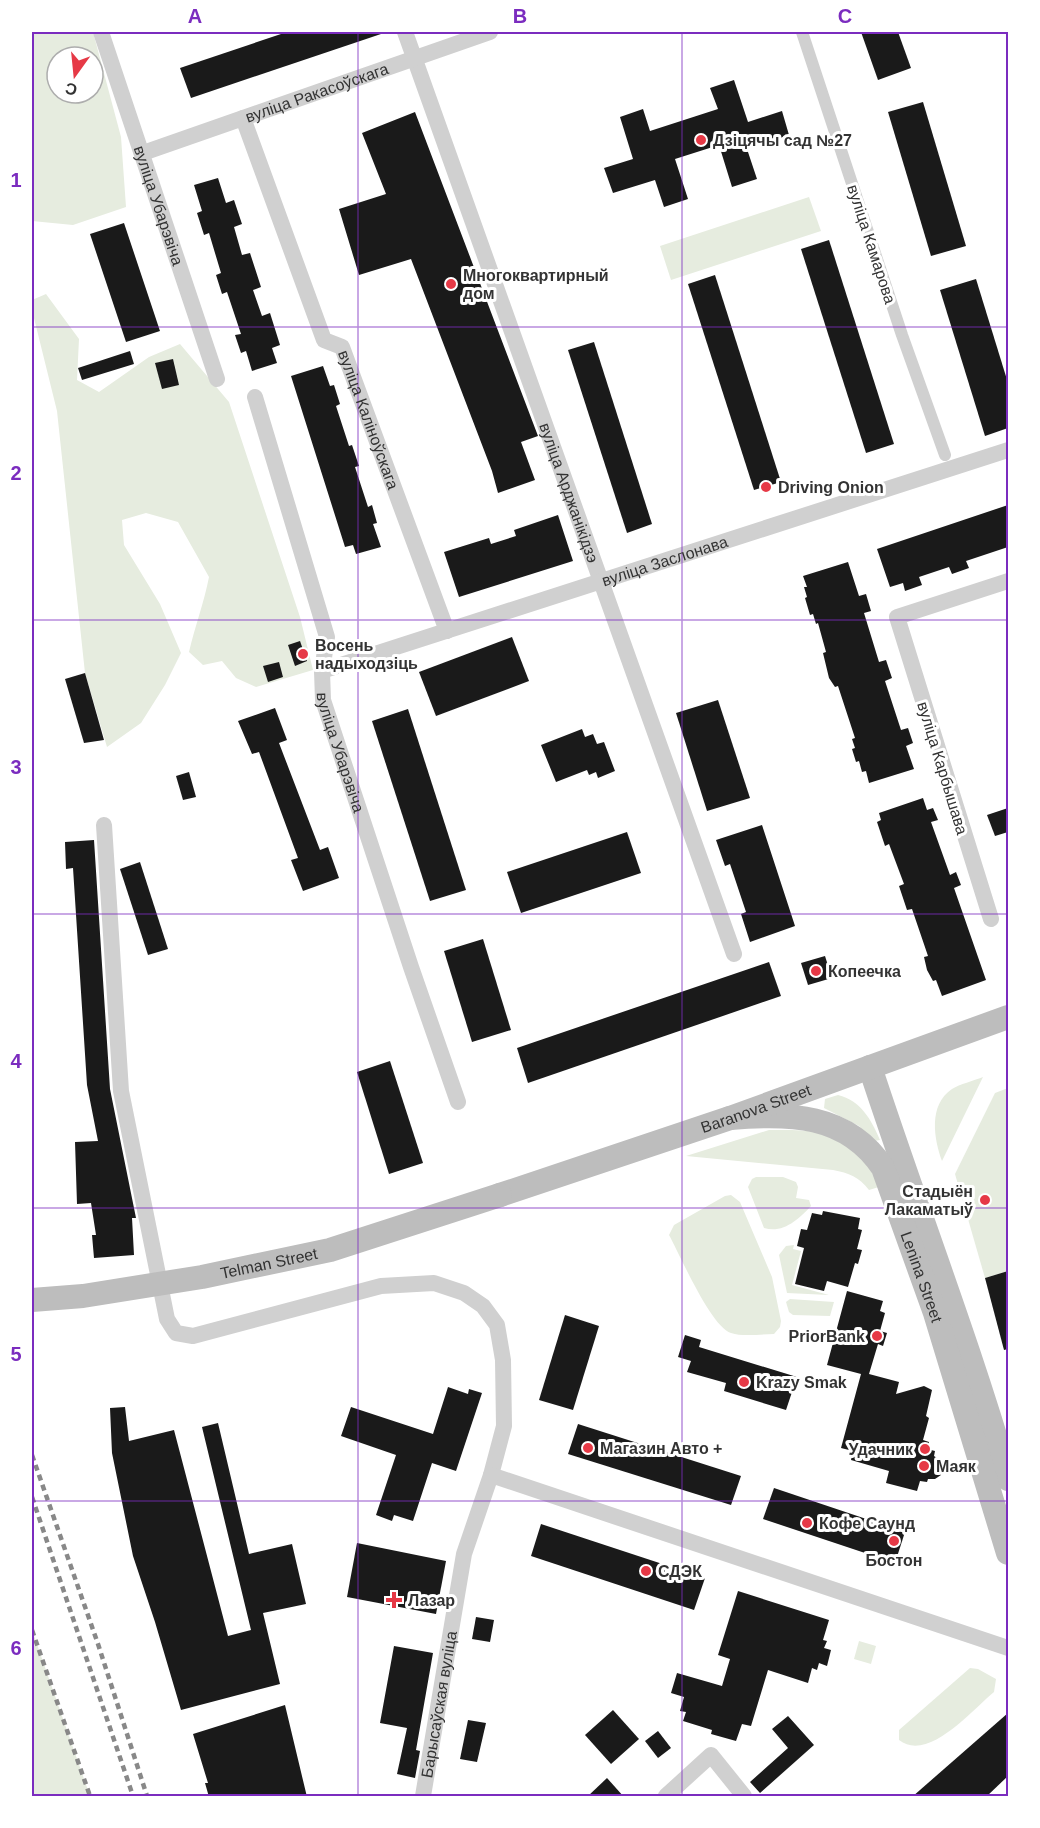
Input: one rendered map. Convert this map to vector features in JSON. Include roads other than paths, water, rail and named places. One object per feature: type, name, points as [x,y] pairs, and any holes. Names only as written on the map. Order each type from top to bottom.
[{"type":"main road","name":"Baranova Street","points":[[500,1196],[730,1118],[1008,1017]]},
{"type":"main road","name":"Lenina Street","points":[[870,1067],[909,1186],[943,1276],[1008,1479]]},
{"type":"main road","name":"Lenina Street","points":[[730,1118],[776,1114],[821,1122],[857,1138],[871,1150],[883,1168],[935,1314],[1008,1553]]},
{"type":"main road","name":"Telman Street","points":[[32,1300],[83,1296],[202,1277],[330,1250],[500,1196]]},
{"type":"street","name":"вуліца Убарэвіча","points":[[101,32],[217,379]]},
{"type":"street","name":"вуліца Арджанікідзэ","points":[[405,32],[734,954]]},
{"type":"street","name":"вуліца Ракасоўскага","points":[[143,153],[490,32]]},
{"type":"street","name":"вуліца Камарова","points":[[802,32],[895,315],[945,455]]},
{"type":"street","name":"вуліца Каліноўскага","points":[[243,118],[324,340],[342,346],[447,631]]},
{"type":"street","name":"вуліца Убарэвіча","points":[[255,397],[327,637],[322,671],[323,700],[458,1102]]},
{"type":"street","name":"вуліца Заслонава","points":[[322,671],[1008,450]]},
{"type":"street","name":"вуліца Карбышава","points":[[991,919],[897,617],[1008,581]]},
{"type":"street","name":"Барысаўская вуліца","points":[[104,825],[121,1091],[167,1319],[176,1333],[194,1336],[381,1286],[434,1283],[464,1293],[483,1306],[497,1325],[503,1360],[504,1426],[491,1475],[464,1554],[423,1797]]},
{"type":"street","points":[[491,1475],[1008,1648]]},
{"type":"street","points":[[666,1797],[711,1755],[744,1797]]},
{"type":"railway","points":[[32,1455],[98,1644],[147,1796]]},
{"type":"railway","points":[[32,1497],[133,1796]]},
{"type":"railway","points":[[32,1630],[90,1796]]},
{"type":"place","name":"Дзіцячы сад №27","points":[[701,140]]},
{"type":"place","name":"Многоквартирный дом","points":[[451,284]]},
{"type":"place","name":"Driving Onion","points":[[766,487]]},
{"type":"place","name":"Восень надыходзіць","points":[[303,654]]},
{"type":"place","name":"Копеечка","points":[[816,971]]},
{"type":"place","name":"Стадыён Лакаматыў","points":[[985,1200]]},
{"type":"place","name":"PriorBank","points":[[877,1336]]},
{"type":"place","name":"Krazy Smak","points":[[744,1382]]},
{"type":"place","name":"Магазин Авто +","points":[[588,1448]]},
{"type":"place","name":"Удачник","points":[[925,1449]]},
{"type":"place","name":"Маяк","points":[[924,1466]]},
{"type":"place","name":"Кофе Саунд","points":[[807,1523]]},
{"type":"place","name":"Бостон","points":[[894,1541]]},
{"type":"place","name":"СДЭК","points":[[646,1571]]},
{"type":"place","name":"Лазар","points":[[394,1600]]}]
